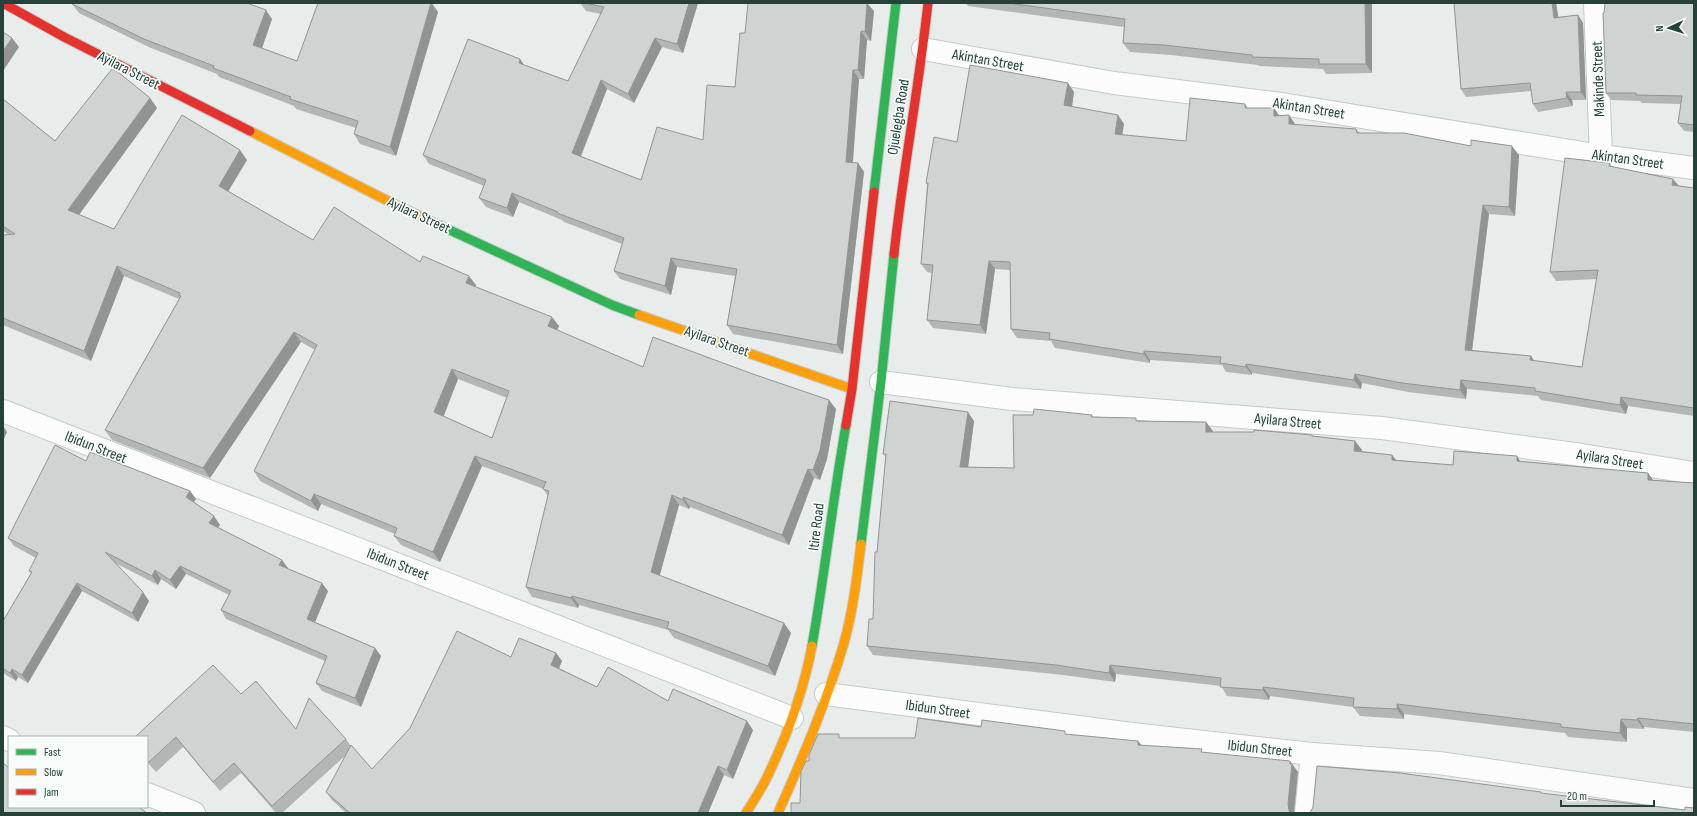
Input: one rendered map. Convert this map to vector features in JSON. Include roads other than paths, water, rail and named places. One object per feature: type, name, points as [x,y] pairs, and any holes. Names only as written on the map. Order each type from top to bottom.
[{"type":"main road","name":"Ojuelegba Road","points":[[870,232],[896,3]]},
{"type":"main road","name":"Ojuelegba Road","points":[[881,382],[896,235],[907,149],[923,49],[928,3]]},
{"type":"main road","name":"Ayilara Street","points":[[3,4],[64,37],[392,203],[612,305],[852,388]]},
{"type":"main road","name":"Itire Road","points":[[746,813],[769,774],[792,718],[809,661],[823,583],[834,490],[852,388],[870,232]]},
{"type":"main road","points":[[778,813],[811,739],[844,642],[855,590],[881,382]]},
{"type":"street","name":"Makinde Street","points":[[1595,3],[1601,156]]},
{"type":"street","name":"Akintan Street","points":[[923,49],[1114,83],[1282,104],[1601,156],[1694,168]]},
{"type":"street","name":"Ayilara Street","points":[[881,382],[1012,399],[1382,428],[1582,454],[1694,473]]},
{"type":"street","name":"Ibidun Street","points":[[3,411],[792,718]]},
{"type":"street","name":"Ibidun Street","points":[[826,694],[1132,734],[1312,754],[1439,763],[1694,800]]},
{"type":"street","points":[[1306,813],[1312,754]]},
{"type":"street","points":[[148,794],[194,813]]}]
